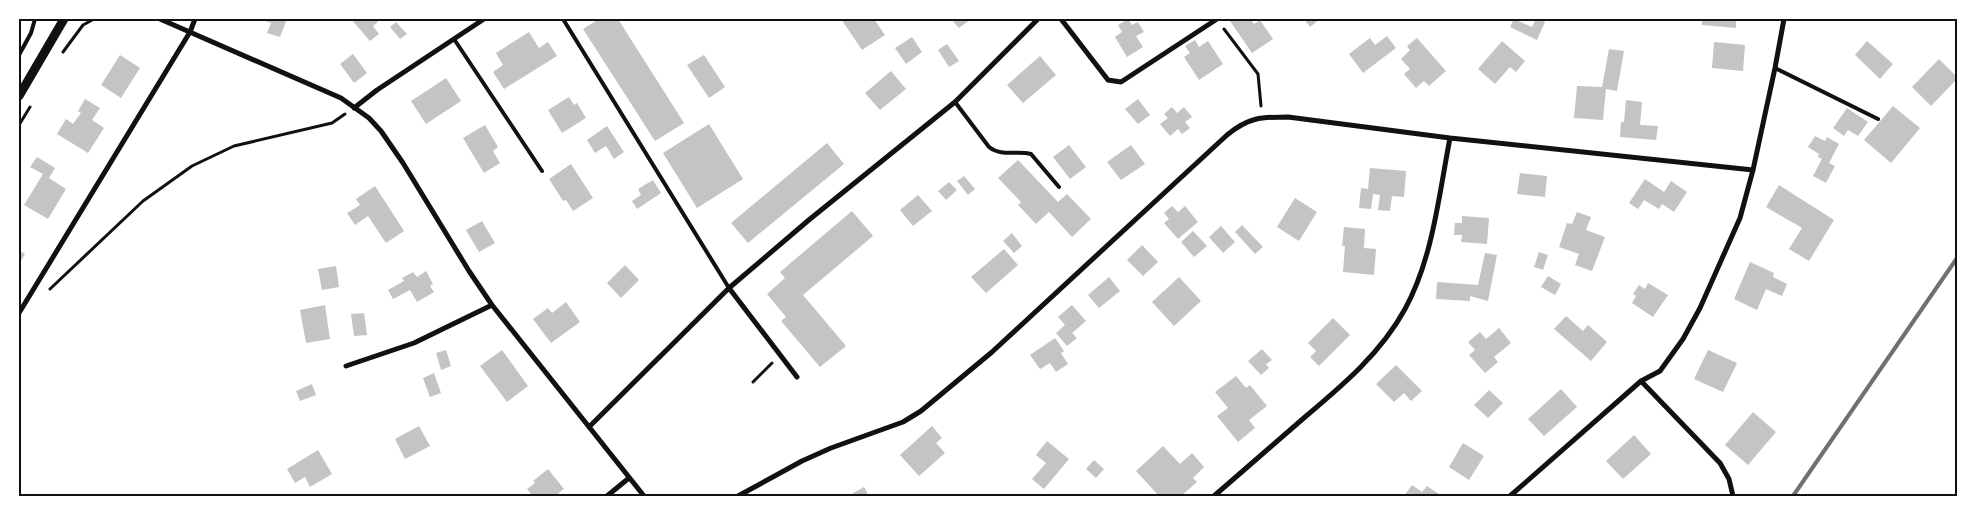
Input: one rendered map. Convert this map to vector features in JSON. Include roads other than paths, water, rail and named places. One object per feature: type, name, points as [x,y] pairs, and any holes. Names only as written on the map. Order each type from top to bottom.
[{"type":"street","points":[[19,96],[64,19]]},
{"type":"street","points":[[160,19],[341,98],[370,118],[381,131],[492,305],[644,496]]},
{"type":"street","points":[[19,312],[190,32],[195,19]]},
{"type":"street","points":[[354,108],[377,90],[484,19]]},
{"type":"street","points":[[589,427],[729,288],[810,219],[955,102],[1038,19]]},
{"type":"street","points":[[1061,19],[1108,80],[1114,82],[1121,82],[1216,19]]},
{"type":"street","points":[[1510,496],[1641,381],[1660,371],[1700,308],[1740,218],[1776,68],[1784,19]]},
{"type":"street","points":[[738,496],[802,461],[903,422],[921,411],[992,352],[1227,135],[1239,125],[1262,117],[1288,117],[1450,138],[1753,170]]},
{"type":"street","points":[[1214,496],[1355,374],[1377,350],[1393,328],[1405,308],[1427,251],[1450,138]]},
{"type":"street","points":[[729,288],[796,377]]},
{"type":"street","points":[[346,366],[414,343],[492,305]]},
{"type":"street","points":[[1641,381],[1720,463],[1729,479],[1733,496]]},
{"type":"street","points":[[607,496],[629,478]]},
{"type":"lane","points":[[19,55],[31,33],[35,19]]},
{"type":"lane","points":[[563,19],[729,288]]},
{"type":"lane","points":[[454,39],[542,172]]},
{"type":"lane","points":[[1776,68],[1878,119]]},
{"type":"lane","points":[[955,102],[993,151],[1031,154],[1059,188]]},
{"type":"railway","points":[[1793,496],[1957,258]]}]
